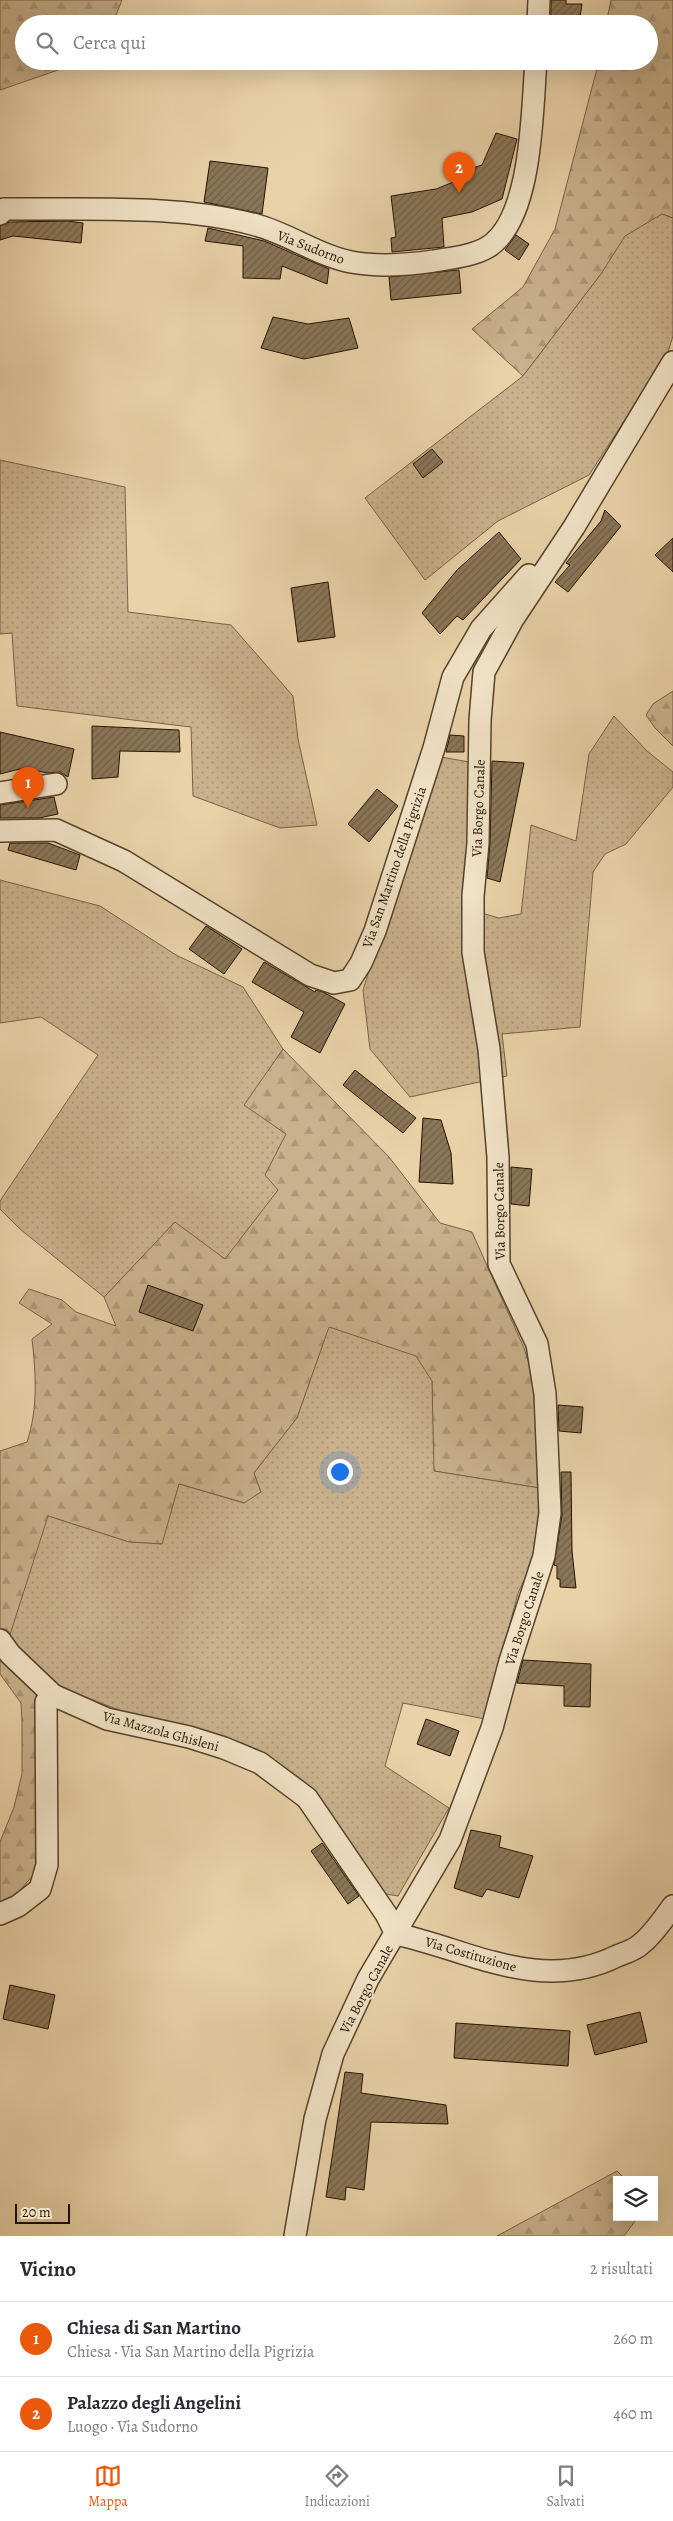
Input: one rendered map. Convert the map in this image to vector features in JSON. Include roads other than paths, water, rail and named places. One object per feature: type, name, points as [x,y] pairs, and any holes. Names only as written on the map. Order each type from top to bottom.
[{"type":"street","points":[[538,15],[539,0]]},
{"type":"street","name":"Via Sudorno","points":[[1,207],[153,211],[210,217],[257,226],[326,255],[351,262],[373,265],[414,264],[457,258],[489,246],[507,227],[518,198],[527,165],[535,70]]},
{"type":"street","name":"Via Borgo Canale","points":[[295,2236],[315,2119],[332,2054],[368,1979],[450,1840],[492,1728],[510,1661],[544,1556],[550,1513],[545,1394],[537,1344],[499,1264],[498,1157],[489,1049],[473,952],[473,896],[478,843],[484,672],[513,619],[574,527],[673,362]]},
{"type":"street","name":"Via San Martino della Pigrizia","points":[[0,831],[56,830],[124,861],[310,975],[334,983],[350,980],[361,963],[375,931],[434,748],[452,677],[481,629],[574,527]]},
{"type":"street","points":[[0,793],[56,784]]},
{"type":"street","name":"Via Mazzola Ghisleni","points":[[0,1640],[10,1654],[53,1695],[107,1719],[189,1737],[224,1748],[260,1763],[307,1798],[386,1914],[396,1934]]},
{"type":"street","points":[[0,1914],[18,1906],[40,1889],[47,1865],[46,1702],[53,1695]]},
{"type":"street","name":"Via Costituzione","points":[[396,1934],[420,1940],[460,1955],[524,1970],[564,1972],[604,1963],[641,1945],[673,1906]]},
{"type":"place","name":"Palazzo degli Angelini","points":[[459,193]]},
{"type":"place","name":"Chiesa di San Martino","points":[[28,808]]}]
